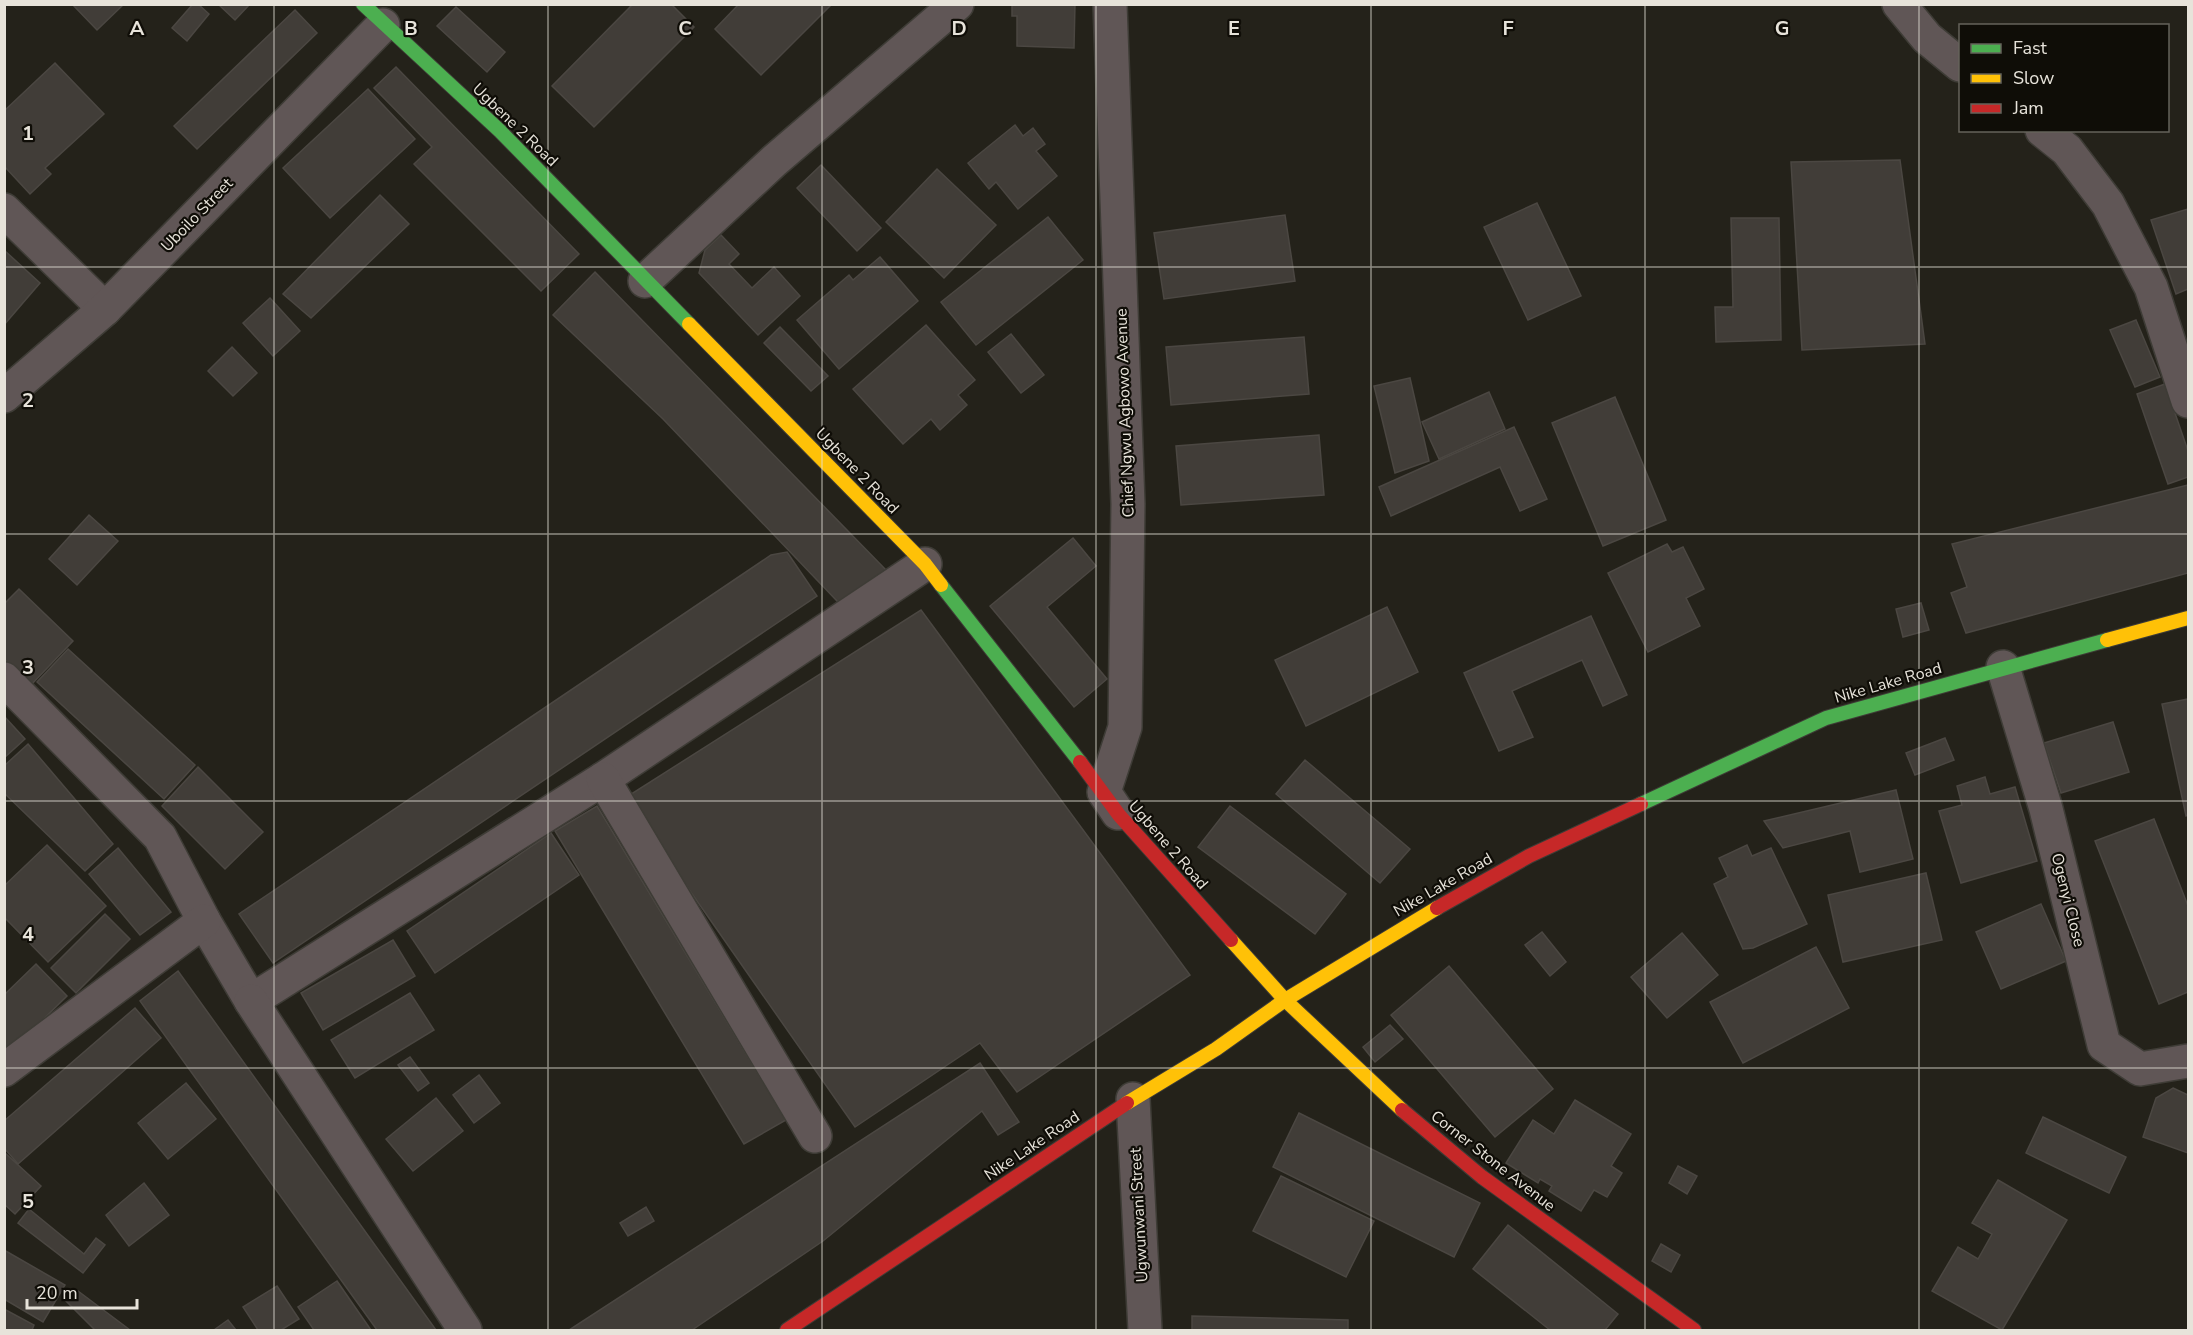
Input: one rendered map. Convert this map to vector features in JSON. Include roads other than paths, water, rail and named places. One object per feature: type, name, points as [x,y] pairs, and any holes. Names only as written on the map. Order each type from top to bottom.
[{"type":"street","name":"Chief Ngwu Agbowo Avenue","points":[[1110,4],[1128,504],[1125,727],[1104,792],[1119,815]]},
{"type":"street","points":[[1899,4],[1927,38],[1959,64]]},
{"type":"street","points":[[645,281],[774,161],[953,6]]},
{"type":"street","name":"Ugbene 2 Road","points":[[373,15],[500,131],[925,564],[1041,710],[1119,815],[1285,1000]]},
{"type":"street","name":"Uboilo Street","points":[[4,396],[105,309],[373,15]]},
{"type":"street","points":[[2044,132],[2067,150],[2108,204],[2151,287],[2188,401]]},
{"type":"street","points":[[4,210],[105,309]]},
{"type":"street","points":[[251,1001],[603,779],[925,564]]},
{"type":"street","name":"Nike Lake Road","points":[[787,1330],[1133,1099],[1216,1049],[1285,1000],[1415,920],[1528,856],[1826,718],[2003,667],[2188,618]]},
{"type":"street","name":"Ogenyi Close","points":[[2003,667],[2046,809],[2104,1045],[2140,1069],[2188,1061]]},
{"type":"street","points":[[4,680],[160,837],[204,921],[251,1001],[465,1330]]},
{"type":"street","points":[[603,779],[815,1136]]},
{"type":"street","points":[[4,1070],[204,921]]},
{"type":"street","name":"Corner Stone Avenue","points":[[1285,1000],[1404,1112],[1482,1177],[1694,1330]]},
{"type":"street","name":"Ugwunwani Street","points":[[1133,1099],[1144,1330]]}]
